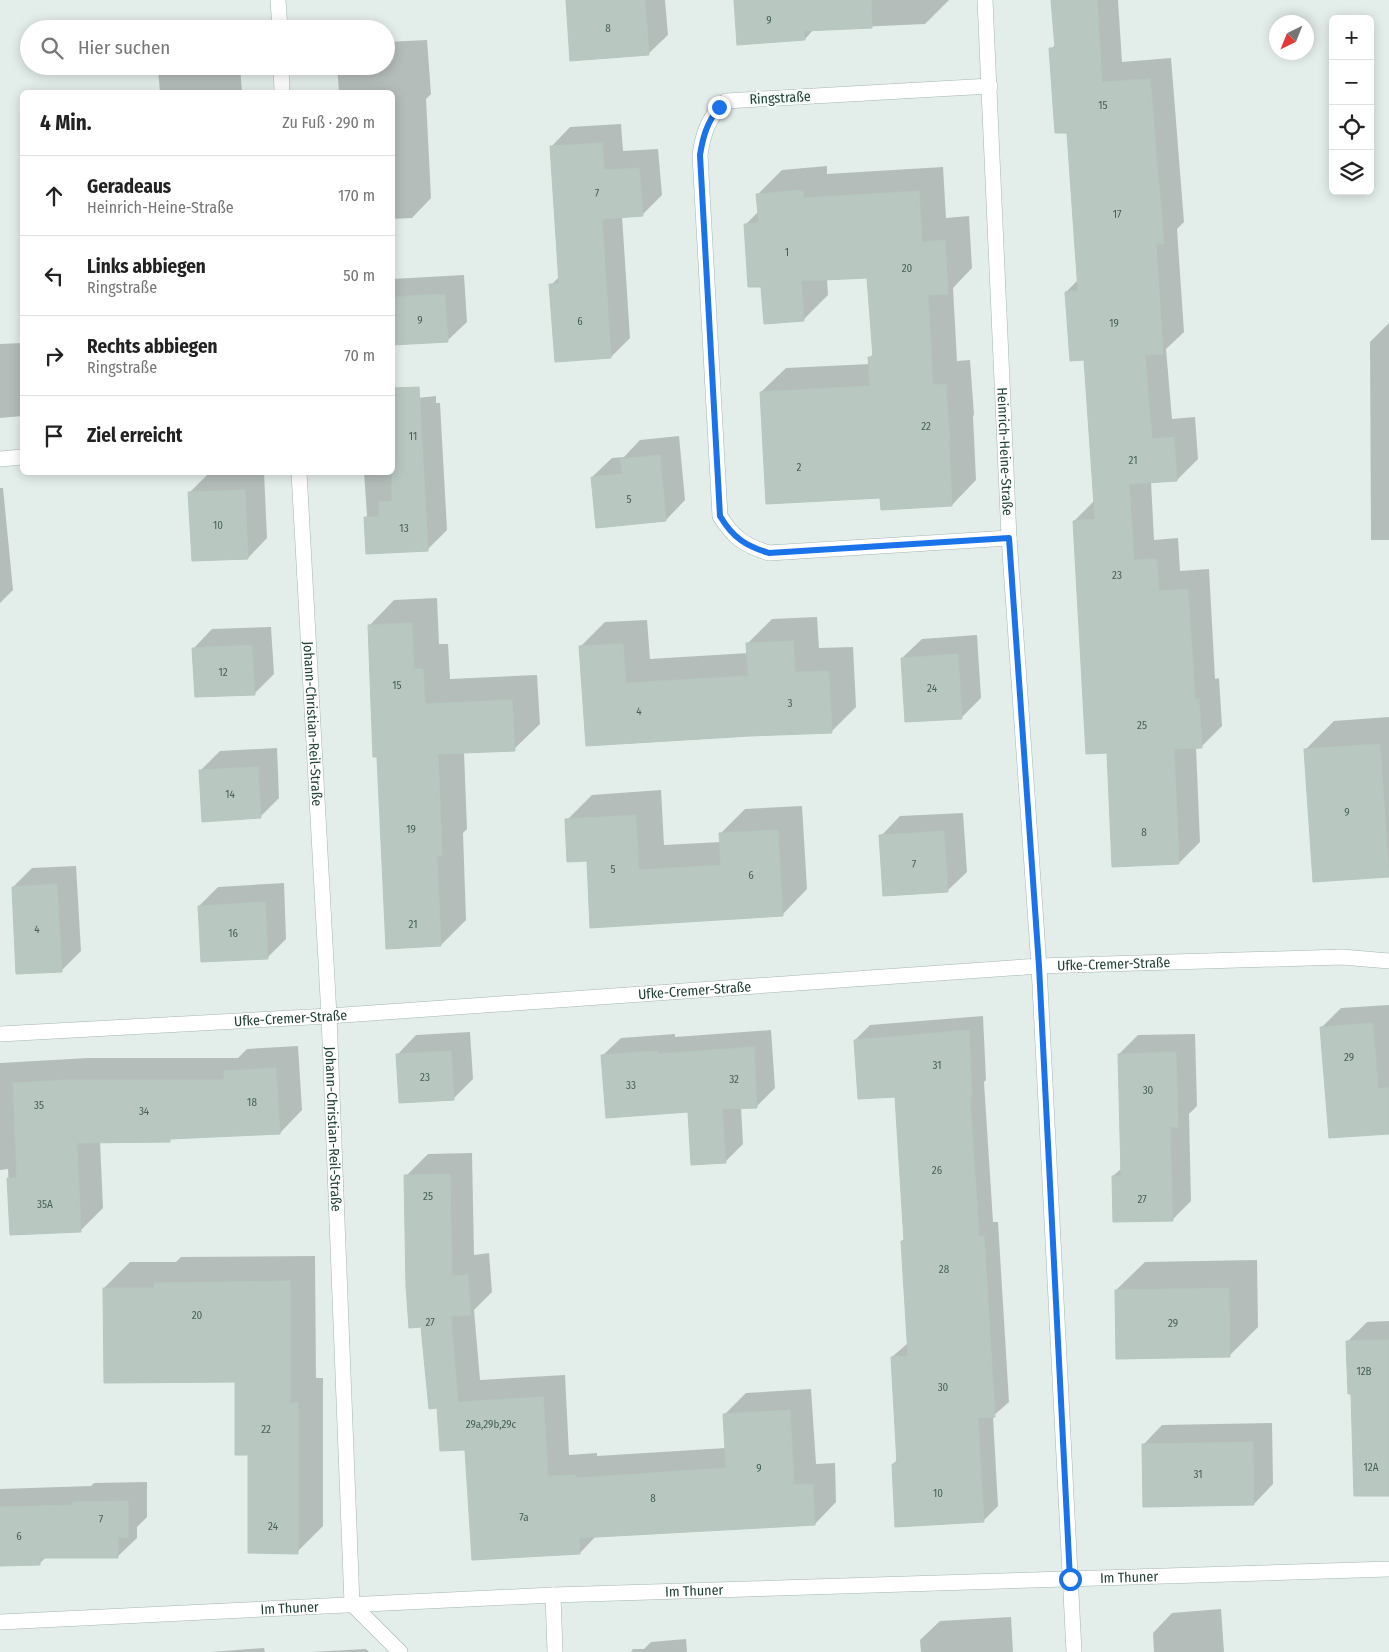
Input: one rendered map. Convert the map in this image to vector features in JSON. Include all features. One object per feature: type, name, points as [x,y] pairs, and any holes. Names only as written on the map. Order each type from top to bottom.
[{"type":"street","points":[[278,0],[279,20]]},
{"type":"street","name":"Heinrich-Heine-Straße","points":[[985,0],[1009,538],[1039,966],[1074,1652]]},
{"type":"street","points":[[281,75],[282,90]]},
{"type":"street","name":"Ringstraße","points":[[990,86],[726,101],[710,119],[703,137],[700,155],[720,516],[728,529],[752,548],[769,553],[1009,538]]},
{"type":"street","points":[[0,459],[20,458]]},
{"type":"street","name":"Johann-Christian-Reil-Straße","points":[[299,475],[329,1016],[352,1604]]},
{"type":"street","name":"Ufke-Cremer-Straße","points":[[0,1034],[329,1016],[1039,966],[1342,957],[1389,961]]},
{"type":"street","name":"Im Thuner","points":[[0,1622],[553,1595],[1389,1569]]},
{"type":"street","points":[[553,1595],[555,1652]]},
{"type":"street","points":[[352,1604],[400,1652]]},
{"type":"building","points":[[566,0],[645,0],[649,55],[570,61]]},
{"type":"building","points":[[734,0],[871,0],[872,28],[804,31],[805,40],[737,45]]},
{"type":"building","points":[[1051,0],[1097,0],[1102,82],[1150,79],[1164,244],[1156,244],[1163,354],[1145,355],[1152,439],[1174,437],[1177,481],[1129,484],[1134,560],[1157,559],[1159,591],[1188,589],[1195,699],[1199,699],[1202,748],[1174,749],[1179,864],[1112,867],[1107,753],[1086,754],[1073,521],[1095,519],[1084,360],[1070,361],[1065,292],[1078,291],[1067,133],[1055,133],[1049,48],[1055,48]]},
{"type":"building","points":[[602,143],[604,170],[639,168],[643,216],[602,219],[611,358],[555,362],[549,284],[559,284],[550,146]]},
{"type":"building","points":[[803,190],[803,198],[919,191],[922,242],[945,240],[948,294],[928,295],[933,385],[946,384],[952,506],[881,510],[880,498],[766,504],[760,392],[870,386],[868,357],[873,357],[867,278],[801,281],[804,321],[764,324],[761,287],[748,287],[744,224],[759,223],[756,194]]},
{"type":"building","points":[[445,294],[448,342],[395,345],[395,297]]},
{"type":"building","points":[[419,387],[428,551],[366,554],[364,517],[379,517],[379,502],[392,501],[392,475],[395,475],[395,388]]},
{"type":"building","points":[[660,455],[666,521],[596,528],[591,477],[622,474],[620,459]]},
{"type":"building","points":[[245,490],[248,559],[192,561],[188,492]]},
{"type":"building","points":[[412,623],[414,669],[423,669],[425,704],[512,700],[515,751],[438,754],[442,855],[437,856],[441,946],[386,949],[377,757],[373,757],[368,625]]},
{"type":"building","points":[[793,641],[795,672],[829,671],[832,733],[586,746],[579,646],[623,644],[626,683],[748,676],[746,643]]},
{"type":"building","points":[[252,645],[255,695],[195,697],[192,648]]},
{"type":"building","points":[[958,654],[962,719],[905,722],[901,658]]},
{"type":"building","points":[[1380,744],[1389,877],[1313,882],[1304,749]]},
{"type":"building","points":[[258,767],[261,818],[202,822],[199,770]]},
{"type":"building","points":[[636,815],[639,870],[721,865],[719,833],[778,830],[783,916],[590,928],[587,861],[567,862],[565,819]]},
{"type":"building","points":[[944,831],[948,892],[883,896],[879,835]]},
{"type":"building","points":[[57,884],[62,972],[16,974],[12,887]]},
{"type":"building","points":[[265,902],[268,959],[201,962],[198,906]]},
{"type":"building","points":[[1373,1023],[1378,1089],[1389,1088],[1389,1134],[1329,1138],[1320,1027]]},
{"type":"building","points":[[969,1030],[972,1096],[970,1096],[979,1236],[984,1236],[995,1417],[978,1418],[984,1522],[895,1527],[892,1464],[897,1464],[891,1357],[908,1356],[901,1241],[904,1241],[895,1097],[858,1099],[854,1040]]},
{"type":"building","points":[[754,1047],[757,1108],[722,1109],[726,1163],[691,1165],[688,1112],[606,1118],[601,1055],[657,1051],[657,1054]]},
{"type":"building","points":[[451,1051],[454,1100],[399,1103],[396,1054]]},
{"type":"building","points":[[1176,1052],[1178,1127],[1170,1127],[1173,1221],[1113,1222],[1112,1176],[1121,1176],[1118,1054]]},
{"type":"building","points":[[276,1068],[280,1134],[170,1139],[170,1142],[77,1143],[81,1232],[10,1235],[7,1178],[17,1178],[13,1083],[64,1080],[224,1080],[224,1071]]},
{"type":"building","points":[[450,1174],[452,1276],[468,1275],[471,1315],[451,1316],[458,1402],[543,1397],[548,1476],[575,1475],[576,1478],[726,1468],[723,1414],[790,1410],[794,1485],[813,1484],[815,1525],[579,1538],[580,1554],[472,1560],[465,1450],[440,1451],[437,1408],[429,1409],[421,1327],[409,1328],[406,1286],[404,1175]]},
{"type":"building","points":[[290,1281],[290,1403],[298,1403],[298,1554],[248,1553],[248,1455],[235,1455],[235,1382],[104,1383],[103,1288],[154,1288],[154,1283]]},
{"type":"building","points":[[1229,1288],[1230,1357],[1116,1359],[1115,1290]]},
{"type":"building","points":[[1389,1340],[1389,1496],[1354,1496],[1351,1394],[1348,1394],[1346,1341]]},
{"type":"building","points":[[1253,1442],[1254,1505],[1143,1507],[1142,1444]]},
{"type":"building","points":[[128,1501],[128,1538],[118,1537],[118,1558],[40,1558],[40,1565],[0,1566],[0,1507],[73,1505],[73,1502]]},
{"type":"route","points":[[719,107],[710,119],[703,137],[700,155],[720,516],[728,529],[752,548],[769,553],[1009,538],[1039,966],[1070,1579]]}]
